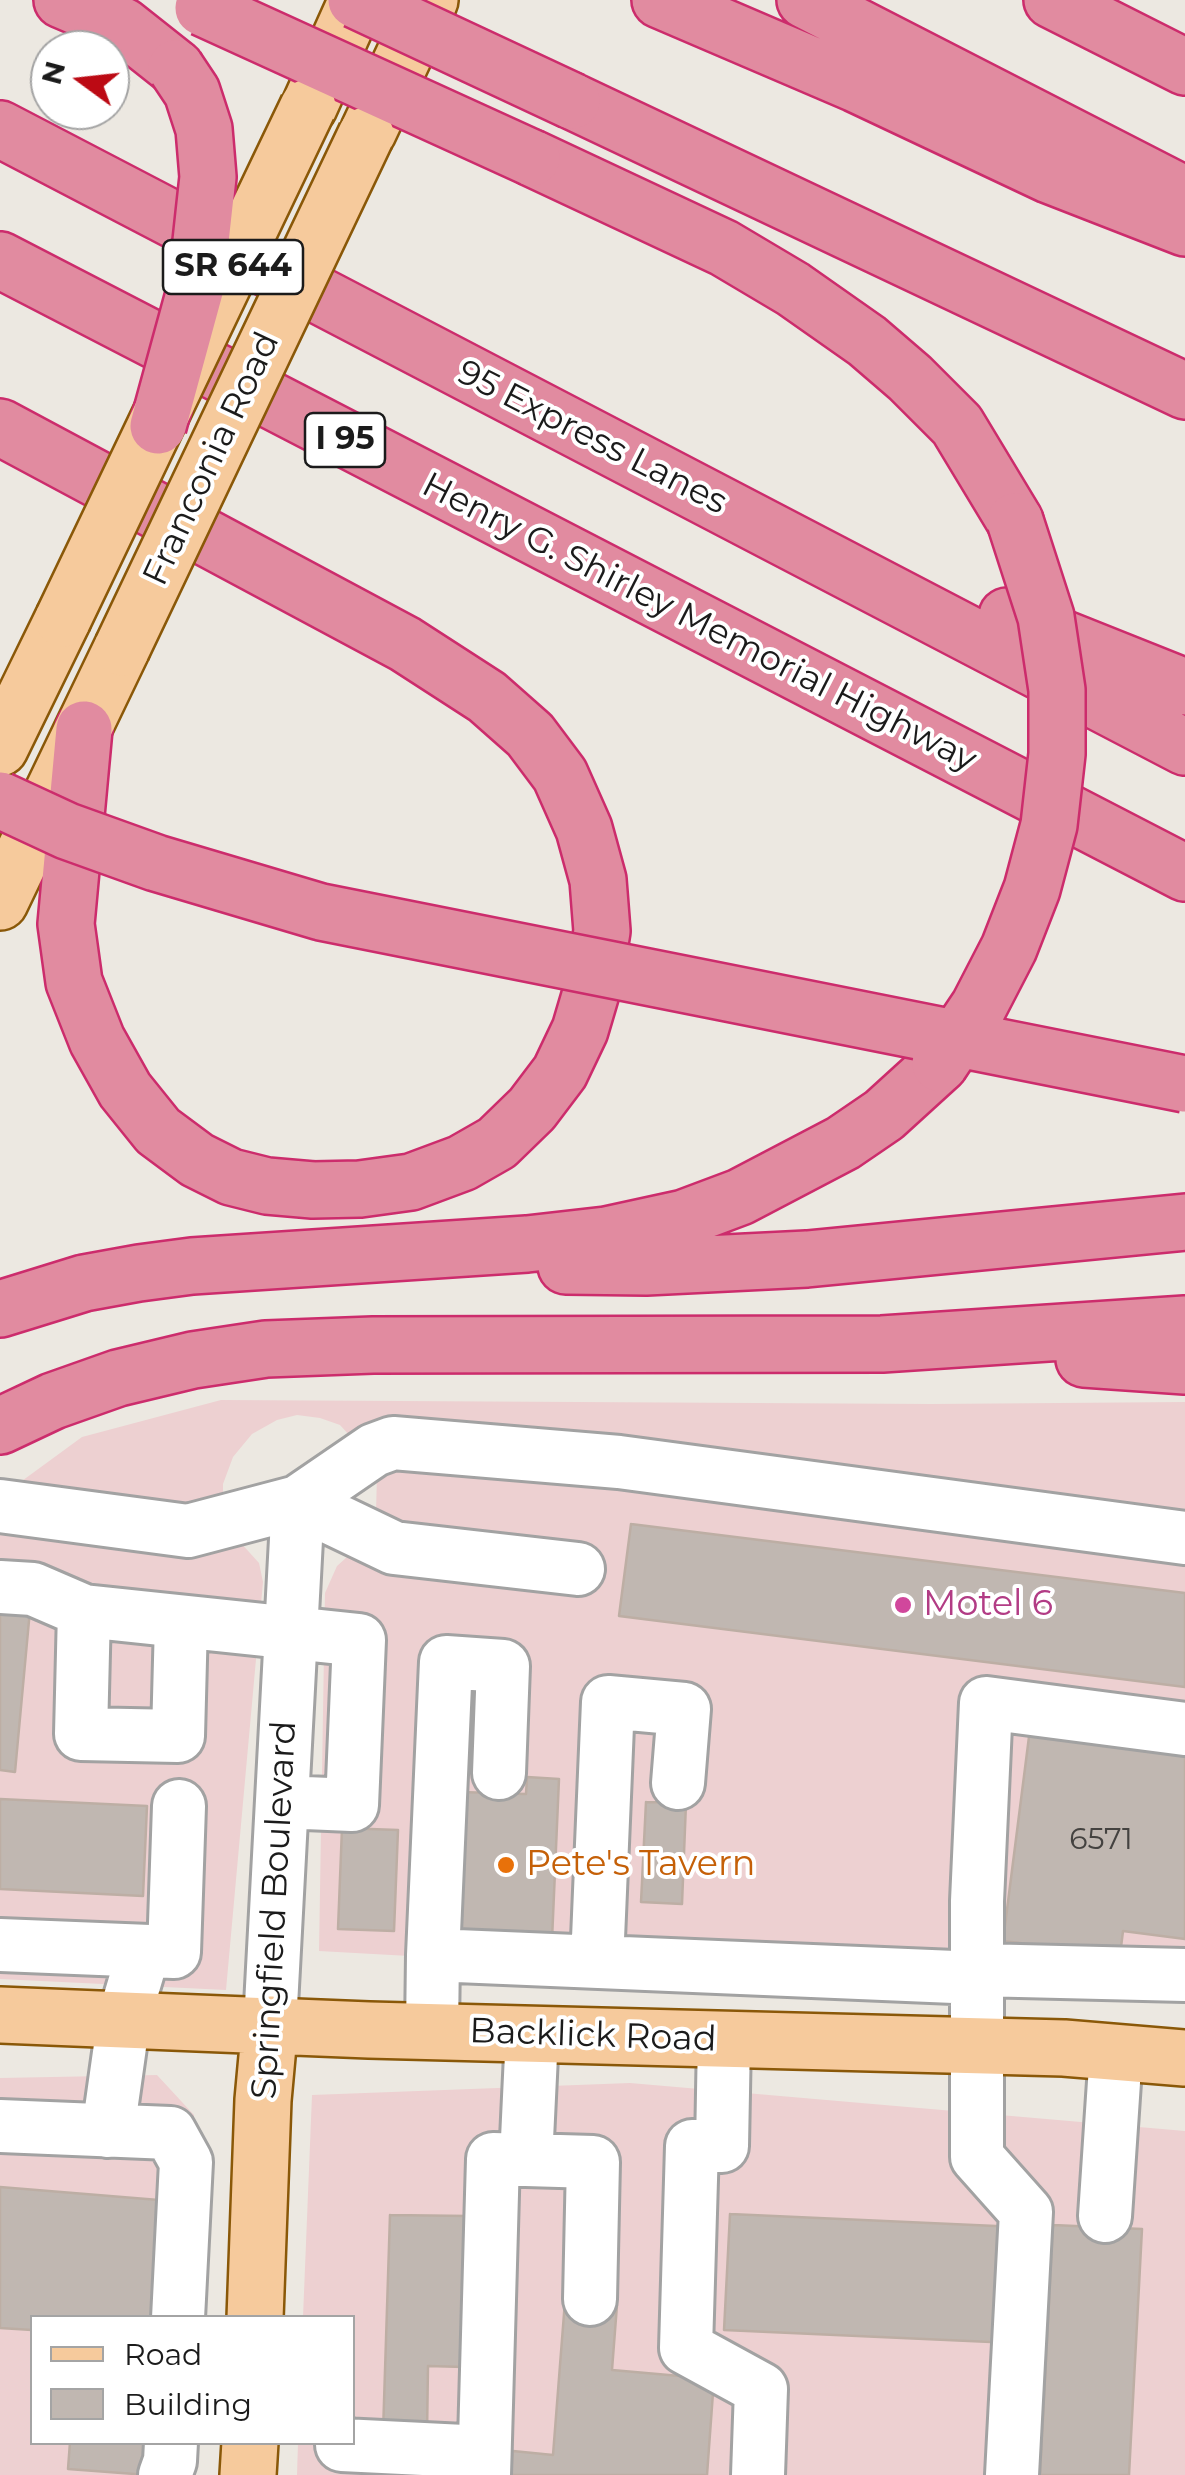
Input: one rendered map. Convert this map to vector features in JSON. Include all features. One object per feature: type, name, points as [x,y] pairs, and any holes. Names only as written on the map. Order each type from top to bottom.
[{"type":"highway","points":[[62,0],[122,26],[176,68],[192,92],[204,129],[208,177],[196,287],[158,426]]},
{"type":"highway","points":[[357,0],[1185,391]]},
{"type":"highway","points":[[660,0],[856,84],[1049,175],[1185,228]]},
{"type":"highway","points":[[805,0],[1185,196]]},
{"type":"highway","points":[[1052,0],[1185,67]]},
{"type":"highway","points":[[0,1309],[84,1283],[139,1273],[606,1235],[684,1218],[740,1197],[843,1143],[884,1115],[940,1064],[979,1006],[1010,948],[1032,889],[1049,825],[1057,754],[1056,690],[1046,617],[1015,521],[956,425],[910,378],[868,341],[793,288],[724,248],[194,4]]},
{"type":"highway","name":"95 Express Lanes","points":[[0,128],[1185,747]]},
{"type":"highway","name":"Henry G. Shirley Memorial Highway","points":[[0,260],[1185,873]]},
{"type":"highway","points":[[0,428],[405,644],[487,697],[530,735],[560,775],[584,828],[598,880],[602,932],[580,1030],[560,1072],[532,1109],[497,1143],[462,1163],[411,1182],[360,1189],[282,1188],[231,1176],[197,1160],[158,1131],[125,1090],[97,1040],[74,982],[66,924],[84,729]]},
{"type":"highway","points":[[678,483],[1185,687]]},
{"type":"highway","points":[[0,800],[156,864],[321,912],[1185,1084]]},
{"type":"highway","points":[[268,1262],[646,1267],[806,1259],[1185,1222]]},
{"type":"highway","points":[[0,1426],[53,1401],[118,1378],[266,1348],[882,1344],[1185,1324]]},
{"type":"highway","points":[[882,1344],[1185,1366]]},
{"type":"main road","name":"Franconia Road","points":[[158,426],[357,0]]},
{"type":"main road","name":"Franconia Road","points":[[84,729],[430,0]]},
{"type":"main road","name":"SR 644","points":[[0,748],[158,426]]},
{"type":"main road","name":"SR 644","points":[[0,902],[84,729]]},
{"type":"main road","name":"Backlick Road","points":[[0,2015],[979,2046],[1185,2058]]},
{"type":"main road","name":"Springfield Boulevard","points":[[255,2315],[263,2100],[270,2024]]},
{"type":"main road","points":[[248,2475],[250,2445]]},
{"type":"street","points":[[0,1506],[188,1531],[298,1502],[374,1450],[393,1443],[619,1462],[1185,1538]]},
{"type":"street","points":[[298,1502],[394,1548],[578,1569]]},
{"type":"street","name":"Springfield Boulevard","points":[[270,2024],[298,1502]]},
{"type":"street","points":[[0,1587],[33,1589],[84,1610],[359,1640],[352,1805],[282,1802]]},
{"type":"street","points":[[84,1610],[81,1734],[178,1736],[182,1622]]},
{"type":"street","points":[[432,2031],[446,1662],[502,1666],[499,1773]]},
{"type":"street","points":[[611,2036],[605,1963],[608,1702],[684,1709],[678,1783]]},
{"type":"street","points":[[1012,2475],[1026,2212],[977,2156],[976,1901],[986,1703],[1185,1730]]},
{"type":"street","points":[[0,1945],[174,1952],[179,1806]]},
{"type":"street","points":[[108,2131],[124,2018],[144,1950]]},
{"type":"street","points":[[434,1955],[978,1974],[1185,1975]]},
{"type":"street","points":[[526,2160],[532,2034]]},
{"type":"street","points":[[724,2039],[722,2146],[692,2146],[686,2348],[761,2388],[758,2475]]},
{"type":"street","points":[[1104,2216],[1116,2052]]},
{"type":"street","points":[[0,2126],[170,2133],[186,2162],[178,2315]]},
{"type":"street","points":[[342,2445],[484,2464],[492,2158],[593,2162],[590,2300]]},
{"type":"street","points":[[165,2475],[171,2445]]},
{"type":"shaded area","points":[[221,1400],[1185,1402],[1185,1999],[319,1951],[325,1593],[337,1566],[357,1548],[376,1512],[377,1475],[362,1449],[340,1425],[297,1415],[277,1420],[252,1434],[233,1457],[223,1484],[223,1508],[230,1531],[259,1563],[263,1582],[226,1990],[0,1979],[0,1497],[82,1437]]},
{"type":"shaded area","points":[[157,2075],[194,2115],[187,2315],[30,2315],[30,2445],[183,2445],[182,2475],[0,2475],[0,2078]]},
{"type":"shaded area","points":[[630,2083],[1185,2131],[1185,2475],[297,2475],[298,2445],[355,2445],[355,2315],[303,2315],[312,2095]]},
{"type":"building","name":"Motel 6","points":[[631,1524],[1185,1593],[1185,1687],[619,1616]]},
{"type":"building","points":[[0,1597],[31,1599],[15,1772],[0,1770]]},
{"type":"building","points":[[1030,1729],[1185,1748],[1185,1939],[1123,1931],[1120,1955],[1003,1941]]},
{"type":"building","name":"Pete's Tavern","points":[[527,1777],[559,1779],[552,1940],[453,1935],[460,1792],[526,1794]]},
{"type":"building","points":[[0,1799],[147,1806],[143,1896],[0,1889]]},
{"type":"building","points":[[646,1802],[686,1803],[682,1904],[641,1902]]},
{"type":"building","points":[[342,1828],[398,1830],[394,1931],[338,1929]]},
{"type":"building","points":[[0,2187],[171,2201],[161,2315],[30,2315],[30,2330],[0,2328]]},
{"type":"building","points":[[730,2214],[1018,2227],[1013,2343],[724,2330]]},
{"type":"building","points":[[390,2215],[468,2216],[464,2367],[428,2366],[427,2435],[383,2433]]},
{"type":"building","points":[[1053,2225],[1142,2229],[1129,2475],[1040,2475]]},
{"type":"building","points":[[565,2301],[617,2305],[612,2370],[714,2379],[707,2475],[511,2475],[513,2451],[553,2455]]},
{"type":"building","points":[[70,2445],[151,2445],[148,2475],[68,2469]]},
{"type":"place","name":"Motel 6","points":[[903,1605]]},
{"type":"place","name":"Pete's Tavern","points":[[506,1865]]}]
